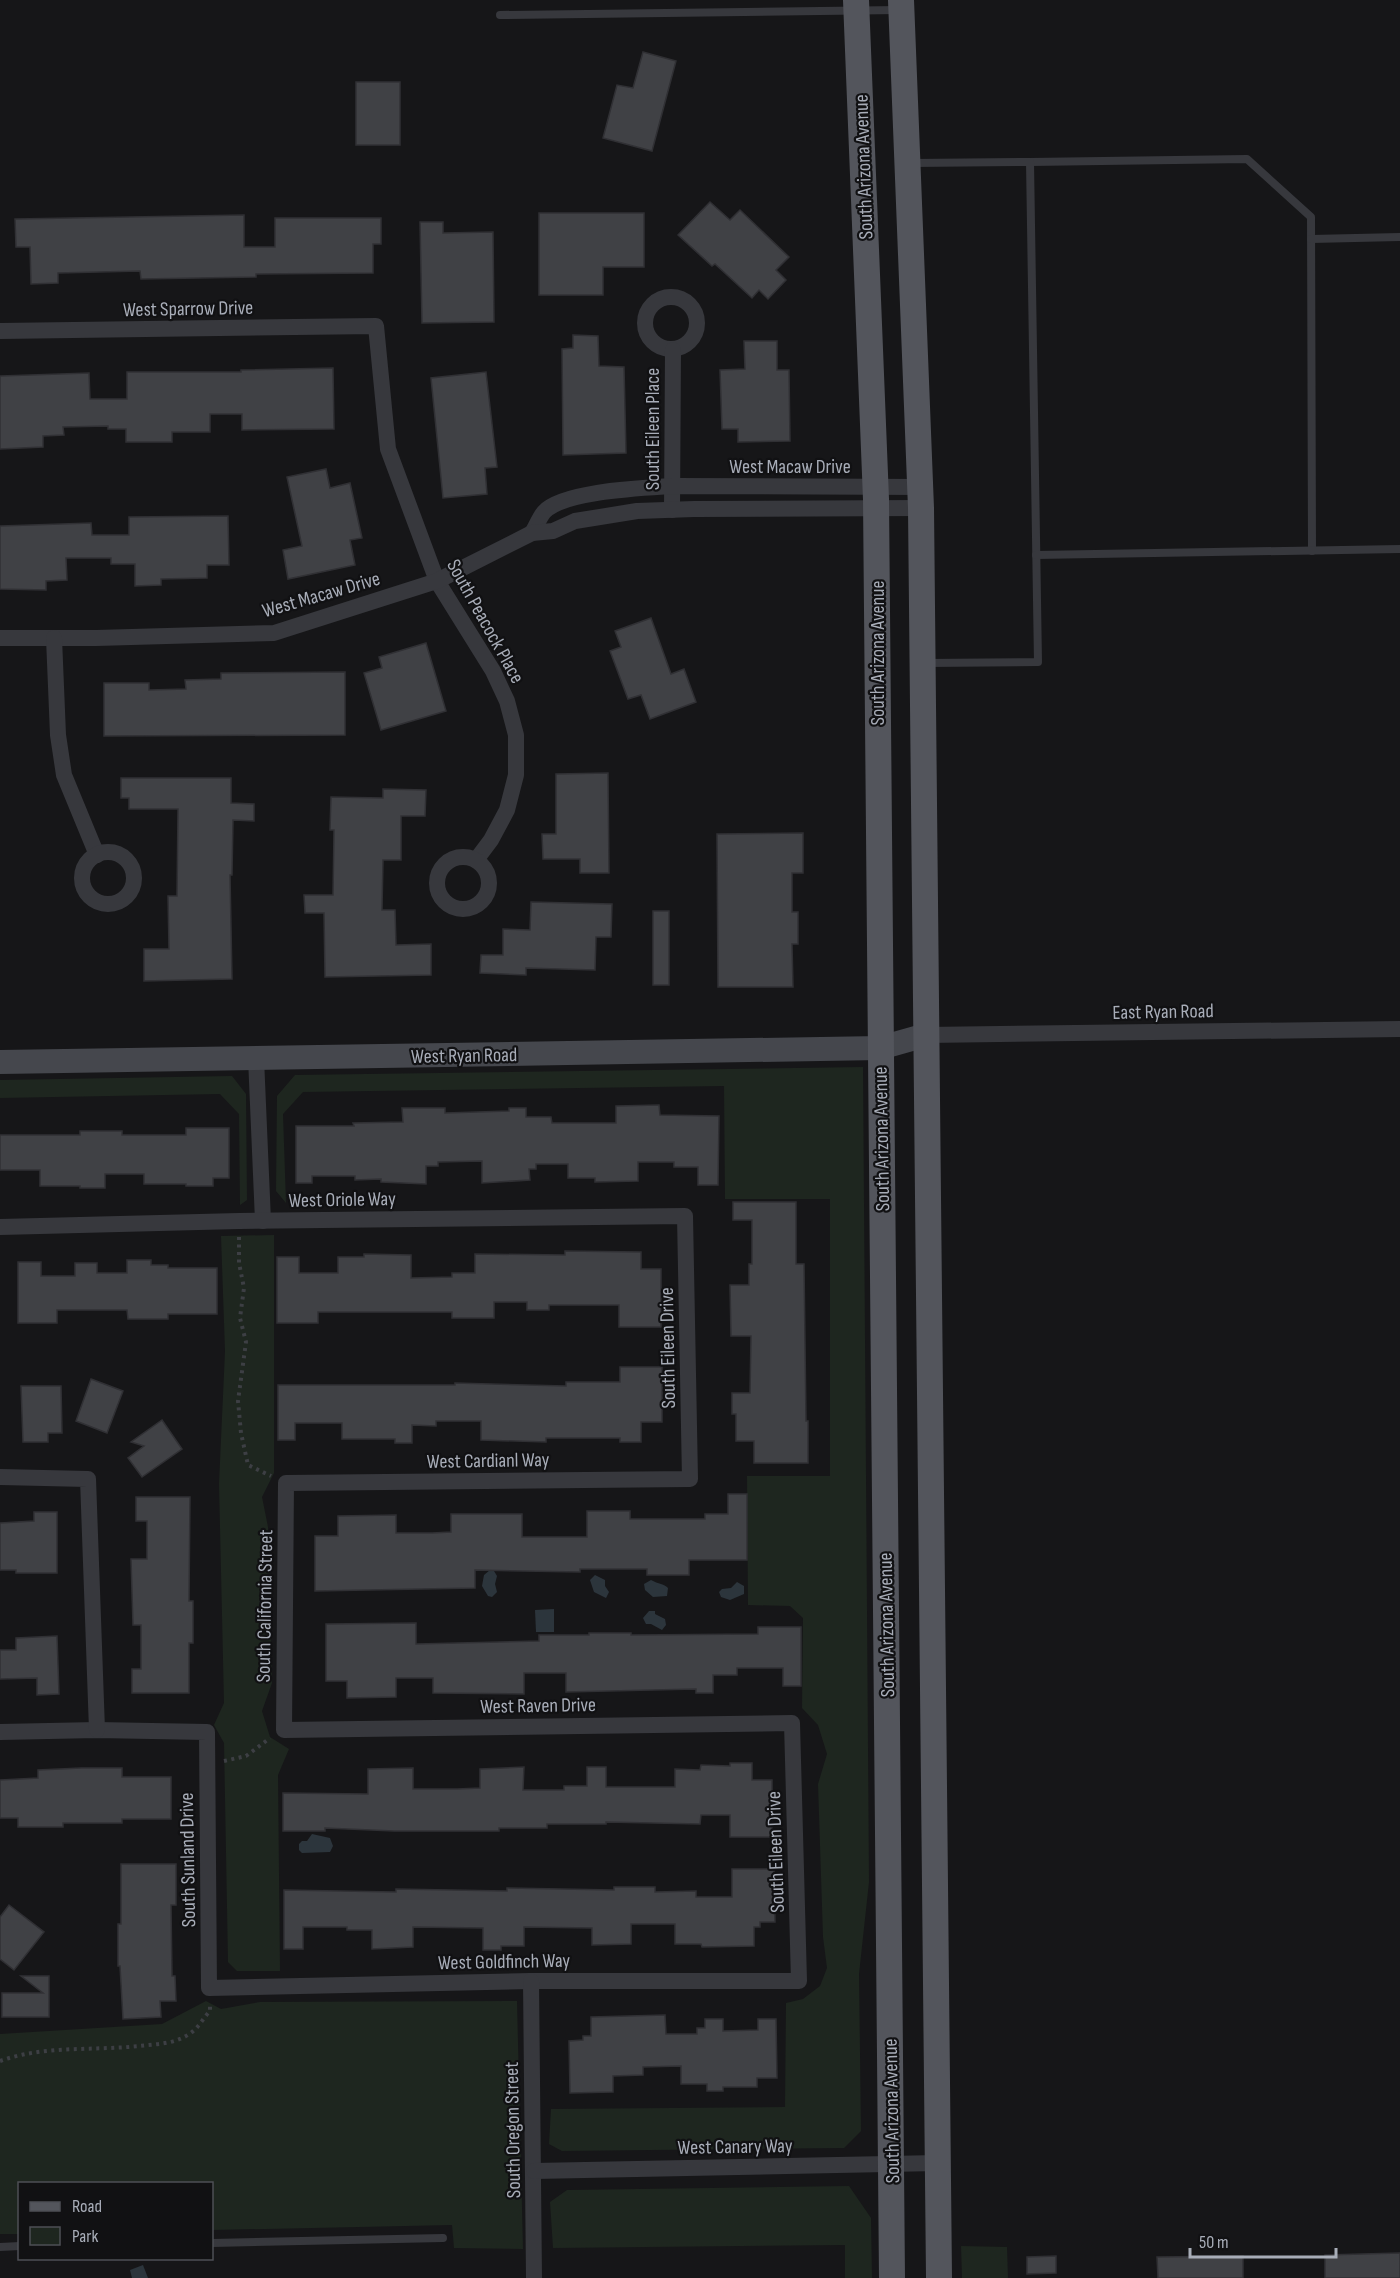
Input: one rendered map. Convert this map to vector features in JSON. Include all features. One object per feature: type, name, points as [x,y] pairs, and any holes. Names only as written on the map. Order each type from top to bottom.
[{"type":"main road","points":[[901,5],[921,497],[939,2278]]},
{"type":"main road","name":"South Arizona Avenue","points":[[856,6],[876,498],[892,2278]]},
{"type":"street","name":"West Sparrow Drive","points":[[0,331],[376,326]]},
{"type":"street","name":"South Peacock Place","points":[[376,326],[388,449],[437,581],[493,671],[507,701],[516,735],[516,775],[507,810],[491,840],[476,860]]},
{"type":"street","name":"South Eileen Place","points":[[672,510],[673,350]]},
{"type":"street","name":"West Macaw Drive","points":[[532,533],[544,512],[562,502],[593,494],[673,486],[779,487],[876,498]]},
{"type":"street","points":[[779,487],[779,508]]},
{"type":"street","name":"West Macaw Drive","points":[[0,638],[274,633],[437,581],[532,533],[553,531],[575,521],[637,512],[779,508],[876,498],[921,497]]},
{"type":"street","points":[[54,638],[58,735],[64,775],[97,855]]},
{"type":"street","name":"East Ryan Road","points":[[926,1035],[1400,1029]]},
{"type":"street","name":"West Ryan Road","points":[[0,1062],[880,1048],[926,1035]]},
{"type":"street","points":[[256,1058],[263,1221]]},
{"type":"street","name":"West Oriole Way","points":[[0,1227],[239,1221],[685,1216]]},
{"type":"street","name":"South Eileen Drive","points":[[685,1216],[690,1479]]},
{"type":"street","points":[[0,1477],[88,1479],[97,1730],[0,1732]]},
{"type":"street","name":"West Cardianl Way","points":[[286,1483],[690,1479]]},
{"type":"street","name":"South California Street","points":[[284,1730],[286,1483]]},
{"type":"street","name":"South Eileen Drive","points":[[792,1723],[800,1980]]},
{"type":"street","name":"West Raven Drive","points":[[284,1730],[792,1723]]},
{"type":"street","name":"South Sunland Drive","points":[[97,1730],[207,1732],[209,1988]]},
{"type":"street","name":"West Goldfinch Way","points":[[209,1988],[531,1980],[800,1980]]},
{"type":"street","name":"South Oregon Street","points":[[531,1980],[534,2278]]},
{"type":"street","name":"West Canary Way","points":[[534,2171],[938,2163]]},
{"type":"lane","points":[[500,15],[901,5]]},
{"type":"lane","points":[[908,163],[1246,159],[1311,217],[1311,551]]},
{"type":"lane","points":[[922,663],[1038,662],[1030,162]]},
{"type":"lane","points":[[1311,239],[1400,237]]},
{"type":"lane","points":[[1036,555],[1400,549]]},
{"type":"lane","points":[[213,2243],[443,2238]]},
{"type":"lane","points":[[0,2247],[18,2246]]},
{"type":"path","points":[[239,1221],[239,1263],[244,1288],[240,1318],[246,1342],[238,1401],[241,1433],[248,1465],[286,1483]]},
{"type":"path","points":[[207,1762],[228,1761],[246,1756],[284,1730]]},
{"type":"path","points":[[0,2061],[14,2056],[64,2050],[119,2049],[171,2043],[192,2032],[210,2011],[209,1988]]},
{"type":"green space","points":[[863,1067],[869,1882],[859,1974],[861,2131],[844,2148],[562,2151],[549,2144],[551,2109],[785,2107],[786,2003],[803,1999],[820,1986],[827,1968],[823,1937],[818,1784],[827,1754],[818,1725],[802,1708],[803,1618],[790,1606],[748,1605],[747,1476],[830,1476],[830,1199],[725,1199],[724,1086],[303,1092],[283,1114],[286,1203],[276,1191],[277,1096],[295,1075]]},
{"type":"green space","points":[[232,1076],[246,1094],[247,1200],[240,1205],[239,1114],[220,1094],[0,1098],[0,1080]]},
{"type":"green space","points":[[274,1235],[274,1473],[262,1497],[268,1527],[272,1683],[262,1711],[270,1737],[289,1749],[278,1775],[280,1971],[237,1971],[228,1962],[224,1743],[214,1725],[224,1703],[219,1484],[225,1351],[221,1236]]},
{"type":"green space","points":[[206,2001],[221,2009],[260,2002],[517,2001],[523,2249],[454,2248],[452,2225],[213,2230],[213,2182],[18,2182],[18,2234],[0,2234],[0,2034],[162,2024]]},
{"type":"green space","points":[[849,2186],[871,2218],[872,2278],[845,2278],[845,2245],[553,2248],[550,2202],[567,2190]]},
{"type":"green space","points":[[961,2246],[1007,2247],[1008,2278],[962,2278]]},
{"type":"shaded area","points":[[490,1570],[494,1571],[497,1576],[495,1584],[497,1592],[492,1597],[488,1596],[482,1586],[484,1575]]},
{"type":"shaded area","points":[[595,1575],[605,1580],[605,1586],[609,1592],[606,1598],[594,1592],[590,1580]]},
{"type":"shaded area","points":[[651,1580],[668,1588],[667,1596],[653,1597],[645,1590],[644,1584]]},
{"type":"shaded area","points":[[737,1582],[744,1586],[744,1594],[730,1600],[721,1597],[719,1592],[722,1589],[731,1588]]},
{"type":"shaded area","points":[[554,1609],[554,1632],[536,1632],[535,1610]]},
{"type":"shaded area","points":[[649,1611],[655,1611],[655,1614],[665,1619],[666,1625],[662,1630],[646,1624],[643,1618]]},
{"type":"shaded area","points":[[312,1834],[330,1838],[333,1846],[330,1852],[302,1853],[299,1850],[299,1844],[307,1841]]},
{"type":"shaded area","points":[[143,2265],[148,2278],[132,2278],[130,2270]]},
{"type":"building","points":[[643,52],[676,61],[652,151],[603,138],[617,85],[633,88]]},
{"type":"building","points":[[356,82],[400,82],[400,145],[356,145]]},
{"type":"building","points":[[710,202],[730,220],[740,210],[789,257],[776,270],[786,280],[768,299],[759,290],[752,298],[715,264],[712,266],[678,235]]},
{"type":"building","points":[[539,213],[644,213],[644,267],[603,267],[603,295],[539,295]]},
{"type":"building","points":[[244,215],[244,247],[275,247],[275,218],[381,218],[381,244],[373,244],[373,273],[256,274],[256,277],[141,279],[140,271],[58,273],[58,283],[31,284],[30,247],[16,247],[15,219]]},
{"type":"building","points":[[420,222],[443,222],[443,233],[493,232],[494,322],[422,323]]},
{"type":"building","points":[[573,335],[598,336],[599,366],[624,367],[626,453],[563,455],[562,349],[573,348]]},
{"type":"building","points":[[744,341],[777,341],[777,370],[789,370],[790,441],[738,442],[738,429],[722,429],[720,370],[745,369]]},
{"type":"building","points":[[333,368],[334,429],[242,430],[242,414],[210,414],[210,432],[172,432],[172,442],[126,442],[126,429],[108,429],[108,426],[63,427],[64,435],[43,436],[43,447],[0,449],[0,376],[89,373],[90,399],[127,399],[127,372],[241,372],[241,370]]},
{"type":"building","points":[[486,372],[497,467],[485,468],[487,494],[443,498],[431,378]]},
{"type":"building","points":[[326,469],[330,488],[350,483],[362,538],[350,540],[355,565],[288,579],[283,550],[302,546],[287,477]]},
{"type":"building","points":[[228,516],[229,565],[207,565],[207,578],[161,579],[161,585],[135,586],[135,564],[111,564],[111,558],[66,558],[67,580],[46,581],[46,590],[0,589],[0,526],[91,523],[92,535],[129,535],[129,517]]},
{"type":"building","points":[[651,618],[671,674],[684,669],[696,702],[650,719],[641,695],[628,699],[610,651],[621,647],[615,631]]},
{"type":"building","points":[[426,643],[446,711],[381,730],[364,673],[382,668],[379,657]]},
{"type":"building","points":[[345,672],[345,735],[104,736],[104,683],[149,683],[149,690],[186,689],[185,680],[221,679],[221,673]]},
{"type":"building","points":[[608,773],[609,873],[580,873],[580,859],[543,859],[542,834],[556,834],[556,774]]},
{"type":"building","points":[[121,778],[231,778],[231,803],[254,804],[254,821],[233,820],[232,875],[230,875],[232,979],[144,981],[144,949],[169,949],[168,896],[177,896],[178,809],[129,809],[129,798],[121,798]]},
{"type":"building","points":[[383,789],[426,790],[425,816],[401,816],[401,860],[383,860],[382,910],[395,910],[396,945],[431,944],[431,975],[325,977],[324,913],[305,913],[304,895],[333,895],[334,830],[330,830],[331,797],[383,798]]},
{"type":"building","points":[[803,833],[803,873],[792,873],[792,912],[798,912],[798,944],[792,944],[793,987],[718,987],[717,834]]},
{"type":"building","points":[[531,902],[612,904],[611,937],[596,937],[595,970],[526,968],[526,975],[480,973],[481,955],[503,955],[503,929],[530,930]]},
{"type":"building","points":[[653,911],[669,911],[669,985],[653,985]]},
{"type":"building","points":[[659,1105],[660,1115],[719,1116],[718,1185],[698,1185],[698,1167],[674,1167],[674,1162],[638,1162],[638,1181],[595,1182],[595,1178],[568,1178],[568,1164],[536,1164],[536,1169],[529,1169],[530,1180],[482,1183],[482,1161],[438,1162],[438,1166],[426,1166],[426,1184],[381,1182],[381,1179],[355,1180],[355,1176],[312,1176],[312,1183],[296,1183],[296,1126],[354,1126],[353,1123],[403,1122],[402,1108],[445,1108],[445,1113],[509,1111],[509,1108],[526,1108],[526,1117],[551,1117],[552,1123],[616,1123],[616,1106]]},
{"type":"building","points":[[186,1128],[229,1128],[229,1178],[213,1178],[213,1186],[186,1186],[186,1184],[144,1184],[144,1174],[105,1174],[105,1188],[80,1188],[80,1186],[40,1186],[40,1170],[0,1170],[0,1135],[80,1135],[80,1131],[122,1131],[122,1135],[186,1135]]},
{"type":"building","points":[[733,1202],[796,1202],[796,1264],[804,1264],[808,1463],[754,1463],[754,1441],[736,1441],[736,1414],[732,1414],[732,1393],[750,1393],[751,1336],[731,1336],[730,1285],[749,1285],[749,1264],[752,1264],[752,1220],[733,1220]]},
{"type":"building","points":[[565,1251],[641,1252],[641,1269],[661,1269],[661,1327],[619,1327],[619,1305],[549,1305],[549,1310],[527,1310],[527,1302],[494,1302],[494,1318],[452,1318],[452,1312],[318,1312],[318,1323],[277,1323],[277,1257],[299,1257],[299,1273],[338,1273],[338,1257],[364,1257],[364,1254],[411,1255],[411,1278],[452,1277],[452,1273],[475,1273],[475,1254],[565,1255]]},
{"type":"building","points":[[127,1260],[151,1260],[151,1265],[168,1265],[168,1268],[217,1268],[217,1314],[168,1314],[168,1319],[128,1319],[127,1310],[57,1310],[57,1323],[18,1323],[18,1262],[41,1262],[41,1276],[75,1276],[75,1263],[97,1263],[97,1273],[127,1273]]},
{"type":"building","points":[[620,1367],[662,1367],[662,1422],[641,1422],[641,1442],[620,1442],[620,1438],[546,1438],[546,1442],[481,1440],[481,1421],[436,1421],[436,1426],[412,1425],[412,1443],[395,1443],[395,1439],[342,1439],[342,1423],[295,1423],[295,1440],[278,1440],[278,1385],[455,1385],[455,1383],[566,1386],[566,1382],[620,1382]]},
{"type":"building","points":[[91,1379],[123,1391],[107,1433],[76,1421]]},
{"type":"building","points":[[21,1386],[61,1386],[62,1433],[48,1433],[48,1442],[23,1442]]},
{"type":"building","points":[[162,1420],[182,1449],[142,1477],[128,1458],[144,1446],[131,1442]]},
{"type":"building","points":[[728,1494],[747,1494],[747,1560],[689,1560],[689,1575],[647,1575],[647,1569],[580,1569],[580,1572],[475,1570],[475,1588],[315,1591],[315,1536],[338,1536],[338,1516],[396,1515],[396,1533],[432,1533],[451,1532],[451,1514],[522,1514],[522,1537],[587,1537],[587,1511],[630,1511],[630,1519],[705,1519],[705,1514],[728,1514]]},
{"type":"building","points":[[136,1497],[190,1497],[189,1601],[193,1601],[193,1643],[189,1643],[189,1693],[132,1693],[132,1669],[141,1669],[141,1625],[133,1625],[131,1559],[147,1559],[147,1521],[136,1521]]},
{"type":"building","points":[[34,1512],[57,1512],[57,1573],[16,1573],[16,1570],[0,1570],[0,1523],[34,1521]]},
{"type":"building","points":[[416,1623],[416,1644],[539,1641],[539,1635],[589,1635],[589,1633],[758,1634],[758,1627],[801,1627],[801,1686],[783,1686],[783,1668],[737,1668],[737,1675],[713,1675],[713,1693],[696,1693],[696,1689],[566,1692],[566,1673],[524,1673],[524,1694],[433,1693],[433,1678],[396,1678],[396,1697],[347,1698],[347,1681],[326,1681],[326,1624]]},
{"type":"building","points":[[57,1636],[59,1694],[37,1695],[37,1678],[0,1679],[0,1650],[16,1650],[16,1638]]},
{"type":"building","points":[[730,1763],[752,1763],[752,1780],[772,1780],[772,1837],[730,1837],[730,1815],[701,1815],[700,1824],[606,1822],[606,1824],[547,1824],[547,1828],[499,1828],[499,1831],[394,1831],[325,1828],[325,1831],[283,1831],[283,1793],[368,1794],[368,1769],[413,1768],[413,1789],[457,1789],[480,1788],[480,1769],[524,1767],[523,1790],[564,1790],[564,1786],[587,1786],[587,1767],[606,1767],[606,1787],[675,1787],[675,1769],[700,1770],[701,1765],[730,1766]]},
{"type":"building","points":[[122,1768],[122,1777],[171,1777],[171,1819],[122,1819],[122,1823],[63,1823],[63,1827],[18,1827],[18,1818],[0,1818],[0,1780],[38,1778],[38,1770]]},
{"type":"building","points":[[121,1864],[176,1864],[176,1905],[171,1905],[172,1976],[175,1976],[176,2001],[160,2001],[161,2017],[123,2019],[120,1966],[118,1966]]},
{"type":"building","points":[[732,1869],[774,1869],[775,1922],[760,1922],[760,1927],[754,1927],[754,1946],[702,1947],[701,1944],[675,1944],[675,1924],[631,1924],[631,1944],[592,1945],[592,1928],[524,1927],[524,1946],[501,1946],[501,1950],[483,1950],[483,1928],[413,1927],[413,1947],[372,1949],[372,1930],[347,1930],[347,1927],[303,1927],[303,1949],[284,1949],[284,1890],[396,1892],[396,1889],[507,1891],[507,1888],[614,1890],[614,1887],[655,1887],[655,1892],[696,1891],[696,1897],[732,1897]]},
{"type":"building","points":[[9,1905],[44,1932],[14,1970],[0,1959],[0,1917]]},
{"type":"building","points":[[21,1976],[49,1976],[49,2017],[2,2017],[2,1993],[43,1993]]},
{"type":"building","points":[[665,2015],[666,2034],[697,2034],[697,2028],[705,2028],[705,2019],[723,2019],[723,2031],[758,2030],[758,2019],[776,2019],[777,2078],[757,2078],[757,2087],[723,2087],[723,2091],[707,2091],[707,2084],[681,2084],[681,2066],[643,2067],[643,2075],[613,2076],[613,2092],[570,2093],[569,2041],[583,2040],[583,2036],[591,2036],[591,2017]]},
{"type":"building","points":[[1400,2253],[1400,2278],[1325,2278],[1325,2255]]},
{"type":"building","points":[[1056,2256],[1056,2273],[1027,2274],[1027,2257]]},
{"type":"building","points":[[1243,2256],[1243,2278],[1158,2278],[1157,2257]]}]
